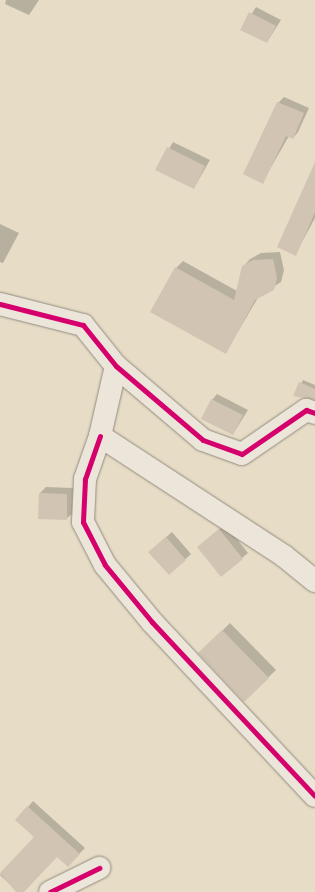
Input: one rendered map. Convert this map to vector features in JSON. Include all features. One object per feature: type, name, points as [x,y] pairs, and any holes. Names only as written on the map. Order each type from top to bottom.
[{"type":"street","points":[[0,304],[83,325],[116,366],[203,440],[242,454],[306,410],[315,413]]},
{"type":"street","points":[[116,366],[100,436],[85,479],[83,522],[105,565],[152,622],[315,796]]},
{"type":"street","points":[[100,436],[284,556],[315,582]]},
{"type":"street","points":[[50,892],[99,868]]},
{"type":"building","points":[[249,12],[276,26],[267,43],[240,30]]},
{"type":"building","points":[[277,102],[304,113],[293,139],[286,136],[263,184],[243,174]]},
{"type":"building","points":[[167,147],[205,166],[194,189],[155,170]]},
{"type":"building","points":[[315,162],[315,212],[296,256],[277,247]]},
{"type":"building","points":[[273,259],[277,278],[274,290],[255,300],[226,354],[150,312],[175,267],[234,300],[242,266],[253,260]]},
{"type":"building","points":[[299,382],[315,389],[315,400],[293,396]]},
{"type":"building","points":[[211,399],[243,415],[233,435],[201,419]]},
{"type":"building","points":[[39,493],[67,494],[67,520],[38,519]]},
{"type":"building","points":[[219,529],[243,559],[221,577],[197,547]]},
{"type":"building","points":[[166,537],[186,560],[169,575],[148,552]]},
{"type":"building","points":[[222,630],[269,678],[244,702],[198,653]]},
{"type":"building","points":[[27,806],[80,854],[68,867],[57,857],[24,892],[16,892],[0,873],[34,837],[15,820]]},
{"type":"cycle path","points":[[0,304],[83,325],[116,366],[203,440],[242,454],[306,410],[315,413]]},
{"type":"cycle path","points":[[100,436],[85,479],[83,522],[105,565],[152,622],[315,796]]},
{"type":"cycle path","points":[[50,892],[99,868]]}]
